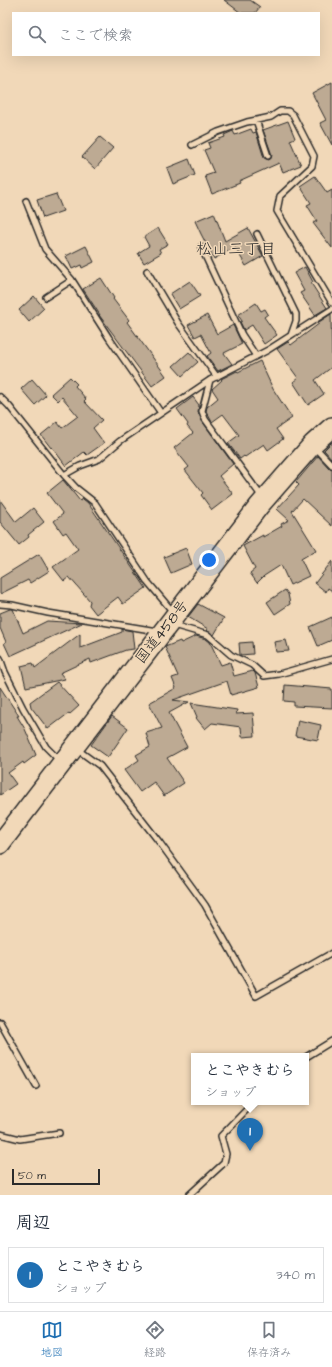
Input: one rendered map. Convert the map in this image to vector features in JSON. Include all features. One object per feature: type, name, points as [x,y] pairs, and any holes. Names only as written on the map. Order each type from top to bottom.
[{"type":"highway","name":"国道458号","points":[[0,844],[265,500],[313,444],[332,427]]},
{"type":"lane","points":[[192,146],[218,132],[247,122],[271,117],[280,111],[288,111],[293,115],[314,156],[312,166],[280,196],[277,211],[332,303]]},
{"type":"lane","points":[[256,120],[268,156]]},
{"type":"lane","points":[[26,200],[45,250],[72,280],[109,338],[161,414]]},
{"type":"lane","points":[[257,234],[296,314],[296,321],[291,335]]},
{"type":"lane","points":[[201,247],[242,335],[256,356]]},
{"type":"lane","points":[[147,270],[178,323],[217,377]]},
{"type":"lane","points":[[46,297],[72,280]]},
{"type":"lane","points":[[64,475],[80,466],[99,459],[120,441],[210,380],[256,356],[332,309]]},
{"type":"lane","points":[[210,380],[202,411],[205,419],[265,500]]},
{"type":"lane","points":[[0,397],[9,406],[64,475],[76,488],[95,502],[147,581],[169,623]]},
{"type":"lane","points":[[313,444],[332,465]]},
{"type":"lane","points":[[0,604],[12,605],[48,613],[169,623],[208,635],[231,655],[252,665],[264,676],[279,674],[332,658]]},
{"type":"lane","points":[[0,658],[5,672],[23,708],[46,747],[62,763]]},
{"type":"lane","points":[[74,747],[100,766],[160,843],[205,905],[256,996],[332,953]]},
{"type":"lane","points":[[0,1022],[36,1086]]},
{"type":"lane","points":[[309,1055],[332,1041]]},
{"type":"lane","points":[[189,1195],[224,1163],[226,1154],[221,1136],[251,1105]]},
{"type":"lane","points":[[0,1134],[20,1139],[59,1133]]},
{"type":"building","points":[[224,0],[250,0],[260,7],[256,12],[240,12]]},
{"type":"building","points":[[332,82],[332,145],[320,123],[326,120],[312,93]]},
{"type":"building","points":[[288,121],[295,138],[290,140],[301,165],[283,172],[279,163],[239,181],[240,183],[212,194],[205,176],[214,173],[204,150],[210,148],[208,143],[225,137],[224,135],[233,131],[235,135],[251,129],[253,133],[256,132],[264,158],[269,160],[272,155],[263,130]]},
{"type":"building","points":[[100,137],[113,148],[95,169],[82,157]]},
{"type":"building","points":[[189,159],[195,175],[173,184],[167,168]]},
{"type":"building","points":[[315,176],[327,193],[332,190],[332,248],[313,223],[317,221],[307,205],[311,203],[300,186]]},
{"type":"building","points":[[56,194],[63,211],[43,218],[37,200]]},
{"type":"building","points":[[214,213],[225,241],[248,228],[263,256],[246,266],[235,247],[214,259],[195,221]]},
{"type":"building","points":[[158,228],[168,244],[159,249],[161,253],[144,263],[138,253],[149,246],[144,237]]},
{"type":"building","points":[[86,246],[94,262],[82,268],[81,265],[72,269],[66,256]]},
{"type":"building","points":[[305,267],[313,282],[311,283],[327,308],[315,315],[300,293],[304,291],[294,273]]},
{"type":"building","points":[[101,278],[114,298],[113,299],[129,320],[127,322],[166,376],[152,386],[99,315],[83,289]]},
{"type":"building","points":[[190,281],[200,296],[179,309],[170,294]]},
{"type":"building","points":[[34,296],[44,308],[29,322],[19,310]]},
{"type":"building","points":[[256,303],[261,311],[265,309],[268,314],[264,317],[277,335],[264,344],[252,325],[244,330],[240,322],[242,321],[238,315]]},
{"type":"building","points":[[331,314],[332,367],[315,380],[324,394],[308,405],[293,382],[298,378],[277,349],[288,342],[291,345]]},
{"type":"building","points":[[207,315],[217,334],[233,325],[242,344],[224,353],[232,364],[218,371],[207,356],[211,353],[201,334],[195,337],[188,325]]},
{"type":"building","points":[[189,352],[198,362],[182,376],[173,366]]},
{"type":"building","points":[[260,361],[273,389],[292,418],[276,429],[283,439],[268,450],[264,444],[240,459],[228,443],[239,435],[223,414],[212,422],[206,411],[207,407],[218,398],[212,389],[222,380],[221,379]]},
{"type":"building","points":[[70,377],[77,384],[75,386],[86,399],[84,401],[102,420],[93,428],[104,443],[87,455],[84,452],[66,466],[41,435],[57,422],[62,428],[78,416],[62,397],[58,401],[51,394]]},
{"type":"building","points":[[32,379],[46,395],[35,405],[21,389]]},
{"type":"building","points":[[193,397],[199,405],[198,412],[202,421],[233,464],[219,476],[233,494],[212,510],[201,495],[203,493],[185,470],[189,467],[174,448],[193,433],[177,409]]},
{"type":"building","points":[[332,442],[332,459],[324,450]]},
{"type":"building","points":[[318,456],[329,468],[332,469],[332,526],[303,499],[292,511],[316,550],[301,559],[309,576],[290,585],[281,565],[264,576],[257,583],[250,573],[255,569],[243,546],[263,535],[263,537],[289,520],[277,509],[299,485],[296,482]]},
{"type":"building","points":[[63,480],[80,501],[83,499],[88,503],[146,588],[123,604],[118,597],[96,614],[89,605],[90,601],[69,577],[64,581],[53,567],[78,549],[66,532],[63,534],[54,521],[63,514],[47,493]]},
{"type":"building","points":[[0,500],[16,522],[33,508],[44,522],[28,535],[29,537],[19,545],[0,522]]},
{"type":"building","points":[[186,548],[192,564],[171,573],[164,557]]},
{"type":"building","points":[[39,554],[49,571],[30,583],[28,580],[0,594],[0,578]]},
{"type":"building","points":[[332,561],[332,591],[328,588],[326,592],[315,583]]},
{"type":"building","points":[[285,590],[288,594],[290,604],[275,614],[267,602]]},
{"type":"building","points":[[198,604],[224,618],[214,635],[206,630],[208,629],[188,617]]},
{"type":"building","points":[[13,609],[23,633],[47,621],[82,623],[10,656],[4,643],[6,642],[0,628],[0,613]]},
{"type":"building","points":[[332,617],[332,640],[318,646],[310,627]]},
{"type":"building","points":[[122,629],[132,631],[134,649],[126,650],[91,663],[90,659],[60,673],[65,679],[26,687],[21,666],[33,663],[35,668],[80,634],[80,648],[122,632]]},
{"type":"building","points":[[196,636],[210,642],[221,665],[230,662],[234,676],[253,671],[259,687],[231,695],[227,681],[173,700],[189,702],[169,713],[187,747],[167,758],[184,783],[164,796],[154,782],[140,792],[124,770],[139,760],[136,755],[150,747],[146,733],[162,728],[149,703],[176,688],[172,678],[178,676],[165,647],[180,641],[181,643]]},
{"type":"building","points":[[286,640],[289,651],[276,652],[274,642]]},
{"type":"building","points":[[252,642],[253,654],[240,655],[239,643]]},
{"type":"building","points":[[57,682],[79,706],[48,729],[31,707],[30,702]]},
{"type":"building","points":[[285,685],[332,689],[332,708],[294,706],[294,702],[284,701]]},
{"type":"building","points":[[0,687],[19,716],[17,716],[25,729],[36,755],[8,773],[16,784],[0,795]]},
{"type":"building","points":[[191,703],[237,710],[236,714],[253,713],[255,736],[242,737],[241,727],[212,723],[205,729],[196,718],[197,717]]},
{"type":"building","points":[[112,716],[128,728],[108,757],[91,745]]},
{"type":"building","points":[[298,720],[321,725],[318,740],[295,736]]},
{"type":"place","name":"とこやきむら","points":[[250,1151]]},
{"type":"district","name":"松山三丁目","points":[[236,249]]}]
